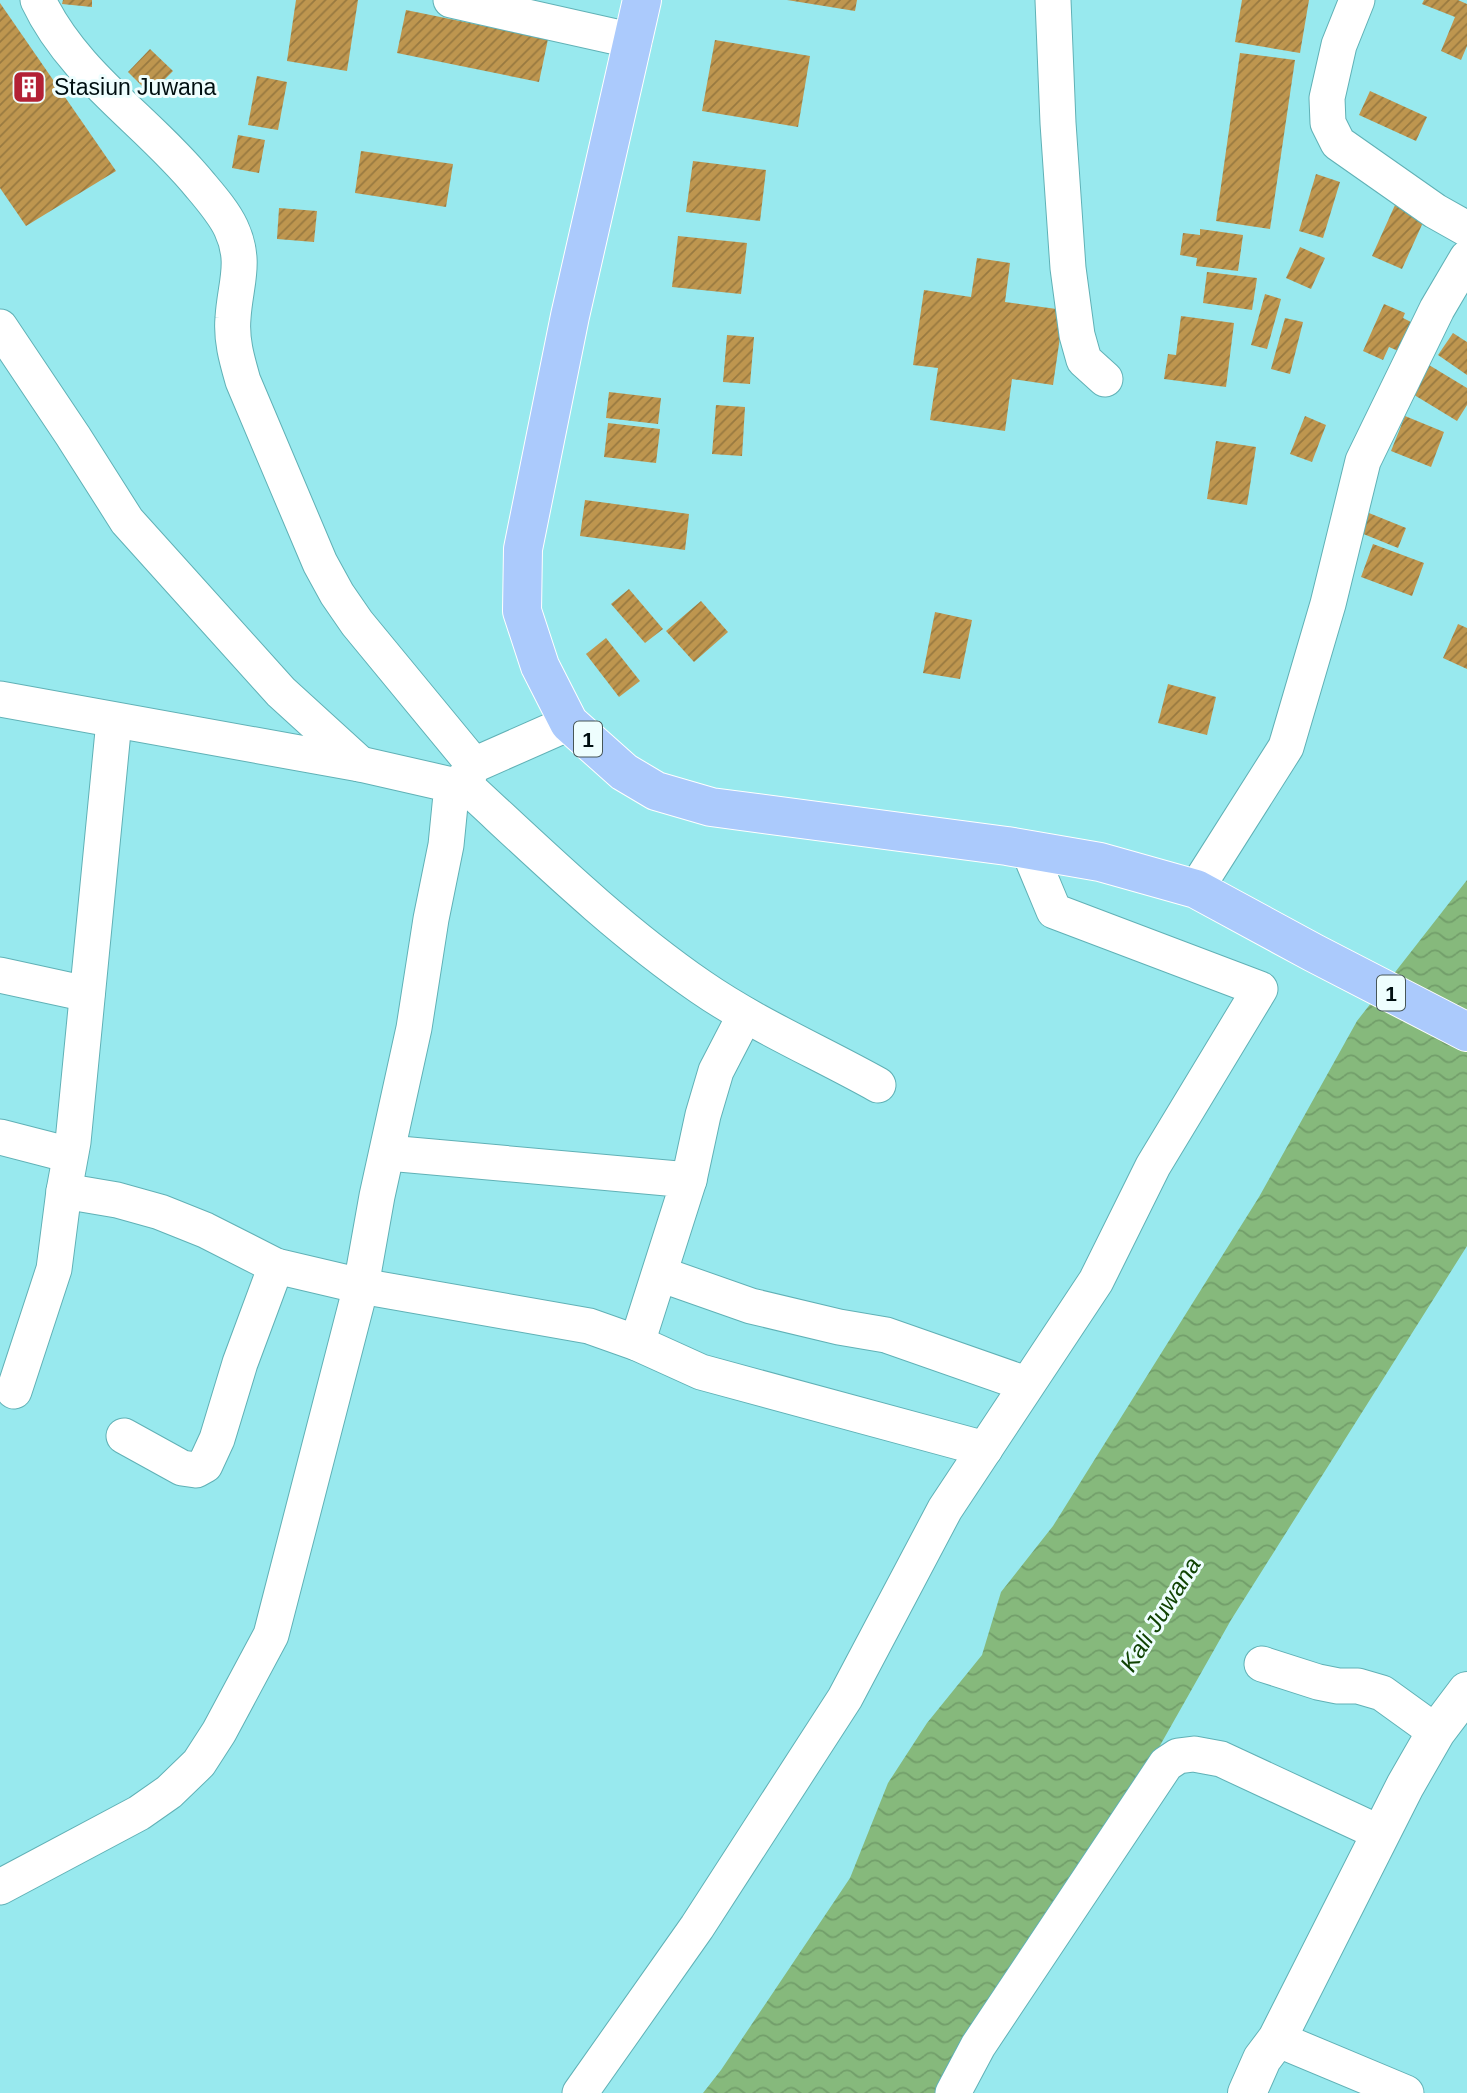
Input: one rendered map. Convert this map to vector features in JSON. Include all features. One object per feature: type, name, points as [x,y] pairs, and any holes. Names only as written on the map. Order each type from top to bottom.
[{"type":"highway","name":"1","points":[[642,0],[570,316],[523,549],[522,611],[540,666],[569,723],[624,772],[656,791],[711,807],[1100,862],[1196,889],[1467,1032]]},
{"type":"street","points":[[38,0],[46,16],[81,64],[176,155],[231,228],[240,256],[240,280],[232,333],[235,355],[320,563],[337,594],[463,778],[583,895],[700,986],[745,1014],[878,1085]]},
{"type":"street","points":[[450,0],[634,41]]},
{"type":"street","points":[[1053,0],[1058,123],[1073,308],[1084,360],[1105,379]]},
{"type":"street","points":[[1357,0],[1336,59],[1327,98],[1328,123],[1338,143],[1435,211],[1467,229]]},
{"type":"street","points":[[1196,889],[1286,747],[1328,604],[1363,461],[1437,309],[1467,258]]},
{"type":"street","points":[[0,327],[127,521],[281,692],[360,764]]},
{"type":"street","points":[[0,699],[360,764],[463,778],[569,723]]},
{"type":"street","points":[[14,1391],[54,1269],[88,994],[114,721]]},
{"type":"street","points":[[0,1887],[139,1813],[169,1792],[199,1763],[219,1732],[271,1635],[361,1286],[377,1196],[414,1028],[431,919],[463,778]]},
{"type":"street","points":[[580,2093],[697,1927],[845,1698],[945,1509],[1096,1281],[1153,1166],[1260,989],[1054,911],[1029,851]]},
{"type":"street","points":[[0,975],[88,994]]},
{"type":"street","points":[[637,1343],[689,1180],[716,1071],[745,1014]]},
{"type":"street","points":[[0,1137],[70,1155]]},
{"type":"street","points":[[388,1153],[689,1180]]},
{"type":"street","points":[[64,1191],[117,1200],[160,1212],[205,1230],[276,1266],[361,1286],[589,1326],[637,1343],[701,1372],[985,1449]]},
{"type":"street","points":[[124,1436],[182,1468],[196,1470],[205,1465],[217,1439],[240,1363],[276,1266]]},
{"type":"street","points":[[660,1274],[751,1306],[886,1335],[1026,1384]]},
{"type":"street","points":[[1262,1664],[1318,1682],[1358,1686],[1382,1693],[1436,1732]]},
{"type":"street","points":[[1247,2093],[1262,2059],[1277,2039],[1380,1833],[1436,1732],[1466,1695]]},
{"type":"street","points":[[953,2093],[978,2046],[1130,1817],[1166,1764],[1178,1756],[1194,1754],[1221,1759],[1380,1833]]},
{"type":"street","points":[[1277,2039],[1406,2093]]},
{"type":"water","name":"Kali Juwana","points":[[1467,880],[1467,1246],[1231,1620],[1076,1894],[946,2093],[703,2093],[850,1878],[888,1783],[927,1723],[982,1655],[1001,1592],[1053,1526],[1259,1197],[1357,1021]]},
{"type":"building","points":[[63,0],[92,0],[92,7],[62,4]]},
{"type":"building","points":[[296,0],[358,0],[347,71],[287,61]]},
{"type":"building","points":[[787,0],[857,0],[855,11]]},
{"type":"building","points":[[1242,0],[1309,0],[1300,53],[1235,42]]},
{"type":"building","points":[[1424,0],[1458,0],[1467,4],[1467,46],[1461,60],[1441,51],[1455,17],[1422,4]]},
{"type":"building","name":"Stasiun Juwana","points":[[0,3],[116,171],[26,226],[0,188]]},
{"type":"building","points":[[406,10],[548,39],[539,82],[397,53]]},
{"type":"building","points":[[715,40],[810,56],[798,127],[702,111]]},
{"type":"building","points":[[150,49],[173,71],[150,94],[128,72]]},
{"type":"building","points":[[1240,53],[1295,60],[1270,229],[1216,221]]},
{"type":"building","points":[[257,76],[287,82],[278,130],[248,125]]},
{"type":"building","points":[[1370,91],[1427,117],[1416,141],[1359,115]]},
{"type":"building","points":[[238,135],[265,140],[259,173],[232,168]]},
{"type":"building","points":[[361,151],[453,164],[446,207],[355,193]]},
{"type":"building","points":[[693,161],[766,170],[760,221],[686,212]]},
{"type":"building","points":[[1316,174],[1340,182],[1323,238],[1299,231]]},
{"type":"building","points":[[1395,205],[1425,218],[1402,269],[1372,256]]},
{"type":"building","points":[[279,208],[317,211],[314,242],[277,239]]},
{"type":"building","points":[[1200,229],[1243,235],[1238,271],[1196,266],[1197,258],[1180,255],[1183,233],[1200,235]]},
{"type":"building","points":[[678,236],[747,243],[741,294],[672,287]]},
{"type":"building","points":[[1300,247],[1325,258],[1311,289],[1286,278]]},
{"type":"building","points":[[977,258],[1010,263],[1005,302],[1064,310],[1053,385],[1012,379],[1005,431],[930,420],[938,368],[913,365],[924,290],[971,297]]},
{"type":"building","points":[[1207,272],[1257,278],[1252,310],[1203,303]]},
{"type":"building","points":[[1265,294],[1281,299],[1267,349],[1251,345]]},
{"type":"building","points":[[1384,304],[1405,313],[1403,318],[1417,325],[1403,353],[1389,347],[1383,360],[1363,351]]},
{"type":"building","points":[[1181,316],[1234,323],[1226,387],[1164,379],[1168,354],[1176,355]]},
{"type":"building","points":[[1285,318],[1303,322],[1290,374],[1271,369]]},
{"type":"building","points":[[1453,333],[1467,342],[1467,375],[1438,355]]},
{"type":"building","points":[[727,335],[754,337],[750,384],[723,382]]},
{"type":"building","points":[[1429,365],[1467,388],[1467,405],[1457,421],[1411,393]]},
{"type":"building","points":[[609,392],[661,398],[658,424],[606,418]]},
{"type":"building","points":[[716,405],[745,407],[742,456],[712,454]]},
{"type":"building","points":[[1305,416],[1326,425],[1312,462],[1290,454]]},
{"type":"building","points":[[1405,416],[1444,432],[1431,467],[1391,451]]},
{"type":"building","points":[[608,423],[660,429],[656,463],[604,457]]},
{"type":"building","points":[[1216,441],[1256,447],[1247,505],[1207,499]]},
{"type":"building","points":[[585,500],[689,514],[685,550],[580,536]]},
{"type":"building","points":[[1369,513],[1406,528],[1398,548],[1361,533]]},
{"type":"building","points":[[1373,544],[1424,563],[1412,596],[1361,577]]},
{"type":"building","points":[[629,589],[663,629],[645,643],[611,604]]},
{"type":"building","points":[[701,601],[728,632],[694,662],[666,631]]},
{"type":"building","points":[[935,612],[972,620],[960,679],[923,673]]},
{"type":"building","points":[[1458,624],[1467,628],[1467,669],[1443,658]]},
{"type":"building","points":[[606,638],[640,681],[619,697],[586,654]]},
{"type":"building","points":[[1168,684],[1216,697],[1207,735],[1158,723]]},
{"type":"place","name":"Stasiun Juwana","points":[[29,87]]}]
